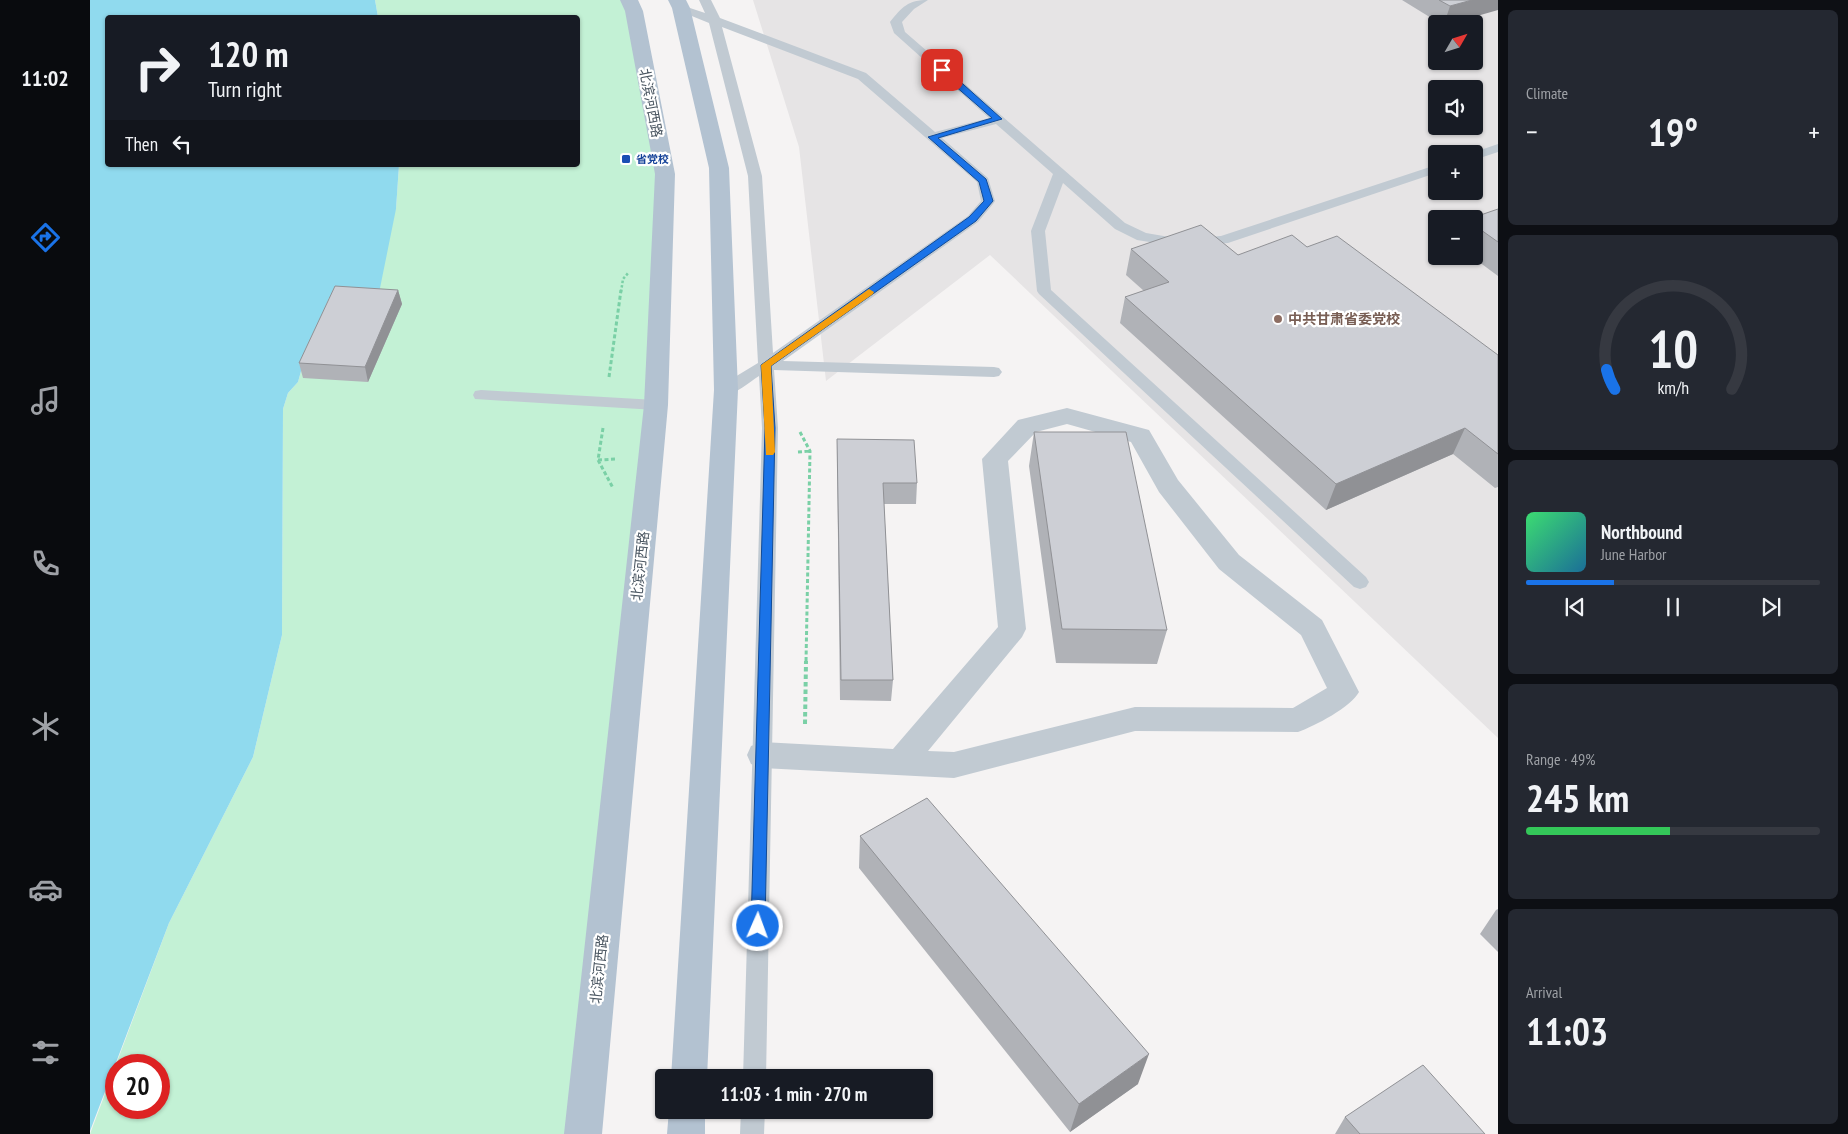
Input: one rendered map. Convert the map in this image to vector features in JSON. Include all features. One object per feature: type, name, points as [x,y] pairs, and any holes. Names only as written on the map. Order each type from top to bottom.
[{"type":"main road","name":"北滨河西路","points":[[583,1134],[656,405],[665,174],[634,11],[629,0]]},
{"type":"main road","points":[[688,3],[719,168],[726,390],[689,1069]]},
{"type":"main road","points":[[686,1134],[687,1119]]},
{"type":"street","points":[[762,754],[804,757],[954,765],[1135,718],[1298,720],[1344,692],[1312,628],[1229,562],[1168,486],[1140,436],[1068,416],[1027,426],[995,459],[1012,629],[901,762]]},
{"type":"lane","points":[[922,0],[910,6],[896,22],[900,33],[1120,226],[1142,237],[1181,243],[1223,240],[1428,172]]},
{"type":"lane","points":[[688,3],[714,19],[862,76],[983,181],[988,201],[973,219],[766,365],[726,390]]},
{"type":"lane","points":[[688,3],[714,19],[755,176],[770,428],[754,1069]]},
{"type":"lane","points":[[932,137],[998,119]]},
{"type":"lane","points":[[1483,153],[1498,148]]},
{"type":"lane","points":[[1060,173],[1038,231],[1044,291],[1360,582]]},
{"type":"lane","points":[[766,365],[994,372]]},
{"type":"lane","points":[[481,395],[656,405]]},
{"type":"lane","points":[[752,1134],[753,1119]]},
{"type":"path","points":[[608,384],[622,279]]},
{"type":"path","points":[[598,460],[603,422]]},
{"type":"path","points":[[804,757],[810,452]]},
{"type":"shaded area","name":"中共甘肃省委党校","points":[[753,0],[1498,0],[1498,738],[990,255],[826,381],[799,147]]},
{"type":"green space","points":[[375,0],[629,0],[665,174],[583,1134],[90,1134],[105,1094],[105,1119],[170,1119],[170,1054],[120,1054],[169,923],[253,757],[282,635],[283,409],[288,393],[298,382],[305,357],[329,298],[344,297],[396,209],[399,167],[580,167],[580,15],[378,15]]},
{"type":"water","points":[[90,0],[375,0],[378,15],[105,15],[105,167],[399,167],[396,209],[378,298],[329,298],[305,357],[298,382],[288,393],[283,409],[282,635],[253,757],[169,923],[119,1054],[105,1054],[105,1092],[90,1131]]},
{"type":"building","points":[[1439,0],[1472,0],[1450,6]]},
{"type":"building","points":[[1498,209],[1498,242],[1483,231],[1483,214]]},
{"type":"building","points":[[1201,225],[1238,255],[1292,235],[1307,247],[1337,236],[1498,355],[1498,454],[1465,428],[1336,484],[1125,297],[1169,282],[1131,249]]},
{"type":"building","points":[[335,286],[398,290],[365,367],[299,363]]},
{"type":"building","points":[[1034,432],[1126,432],[1167,630],[1062,629]]},
{"type":"building","points":[[837,439],[914,440],[917,483],[883,483],[893,680],[841,680]]},
{"type":"building","points":[[927,798],[1149,1054],[1079,1104],[860,836]]},
{"type":"building","points":[[1423,1065],[1485,1134],[1360,1134],[1345,1117]]},
{"type":"slow traffic","points":[[769,452],[770,428],[766,365],[869,292]]},
{"type":"place","name":"省党校","points":[[626,159]]},
{"type":"place","name":"中共甘肃省委党校","points":[[1278,319]]},
{"type":"route","points":[[758,926],[770,428],[766,365],[973,219],[988,201],[983,181],[932,137],[998,119],[942,70]]}]
